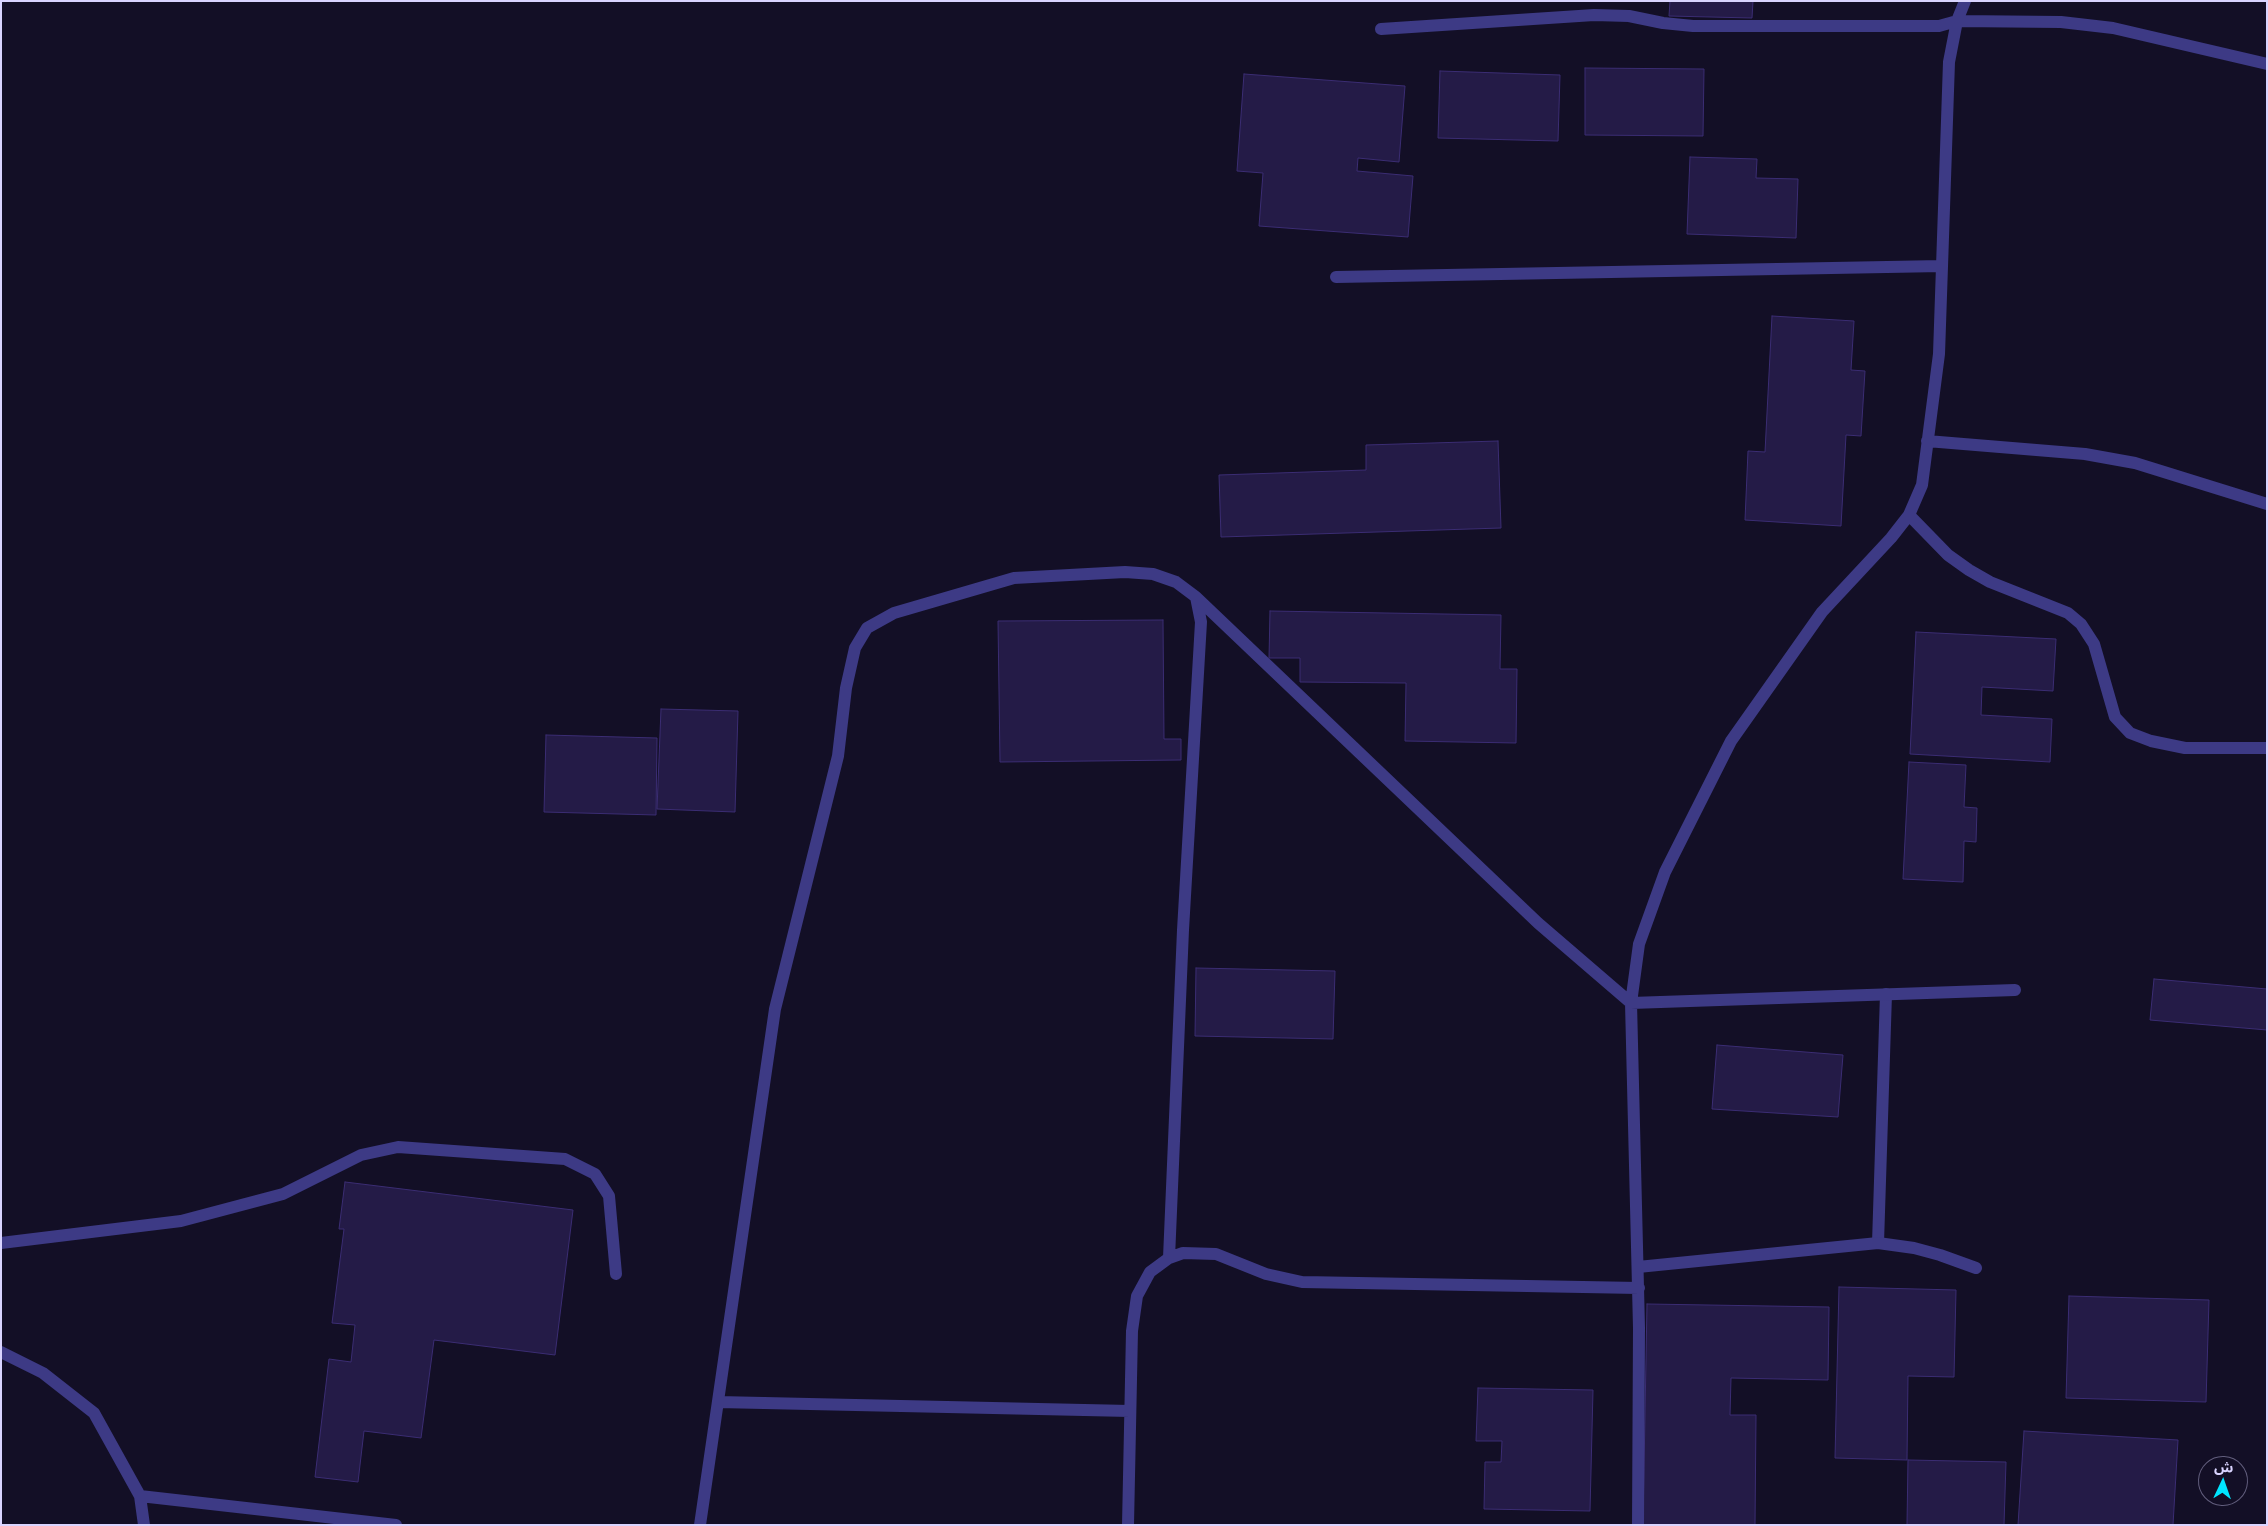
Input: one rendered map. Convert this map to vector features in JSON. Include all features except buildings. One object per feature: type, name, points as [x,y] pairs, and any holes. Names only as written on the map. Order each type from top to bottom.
[{"type":"street","points":[[1638,1525],[1639,1288],[1631,1003],[1639,944],[1665,872],[1731,741],[1822,612],[1891,538],[1909,515],[1922,486],[1939,354],[1949,62],[1957,21],[1965,1]]},
{"type":"street","points":[[1381,29],[1594,15],[1630,16],[1663,24],[1692,26],[1939,26],[1957,21],[2061,22],[2112,28],[2267,64]]},
{"type":"street","points":[[1336,277],[1942,266]]},
{"type":"street","points":[[1927,441],[2085,454],[2134,463],[2267,504]]},
{"type":"street","points":[[1909,515],[1948,554],[1969,570],[1990,582],[2068,613],[2081,624],[2094,644],[2115,717],[2130,733],[2152,741],[2185,748],[2267,748]]},
{"type":"street","points":[[700,1525],[775,1008],[838,756],[846,688],[854,648],[867,628],[894,613],[1014,578],[1126,572],[1153,574],[1176,582],[1196,597],[1538,923],[1631,1003],[2015,990]]},
{"type":"street","points":[[1169,1258],[1183,930],[1201,622],[1196,597]]},
{"type":"street","points":[[1878,1243],[1886,994]]},
{"type":"street","points":[[1,1243],[181,1221],[283,1194],[361,1155],[398,1147],[565,1159],[595,1174],[609,1196],[616,1274]]},
{"type":"street","points":[[1638,1267],[1878,1243],[1914,1248],[1976,1268]]},
{"type":"street","points":[[1128,1525],[1132,1331],[1137,1296],[1150,1272],[1169,1258],[1183,1253],[1216,1254],[1266,1274],[1302,1282],[1639,1288]]},
{"type":"street","points":[[1,1352],[43,1373],[94,1413],[140,1496],[144,1525]]},
{"type":"street","points":[[718,1402],[1130,1411]]},
{"type":"street","points":[[140,1496],[396,1525]]}]
